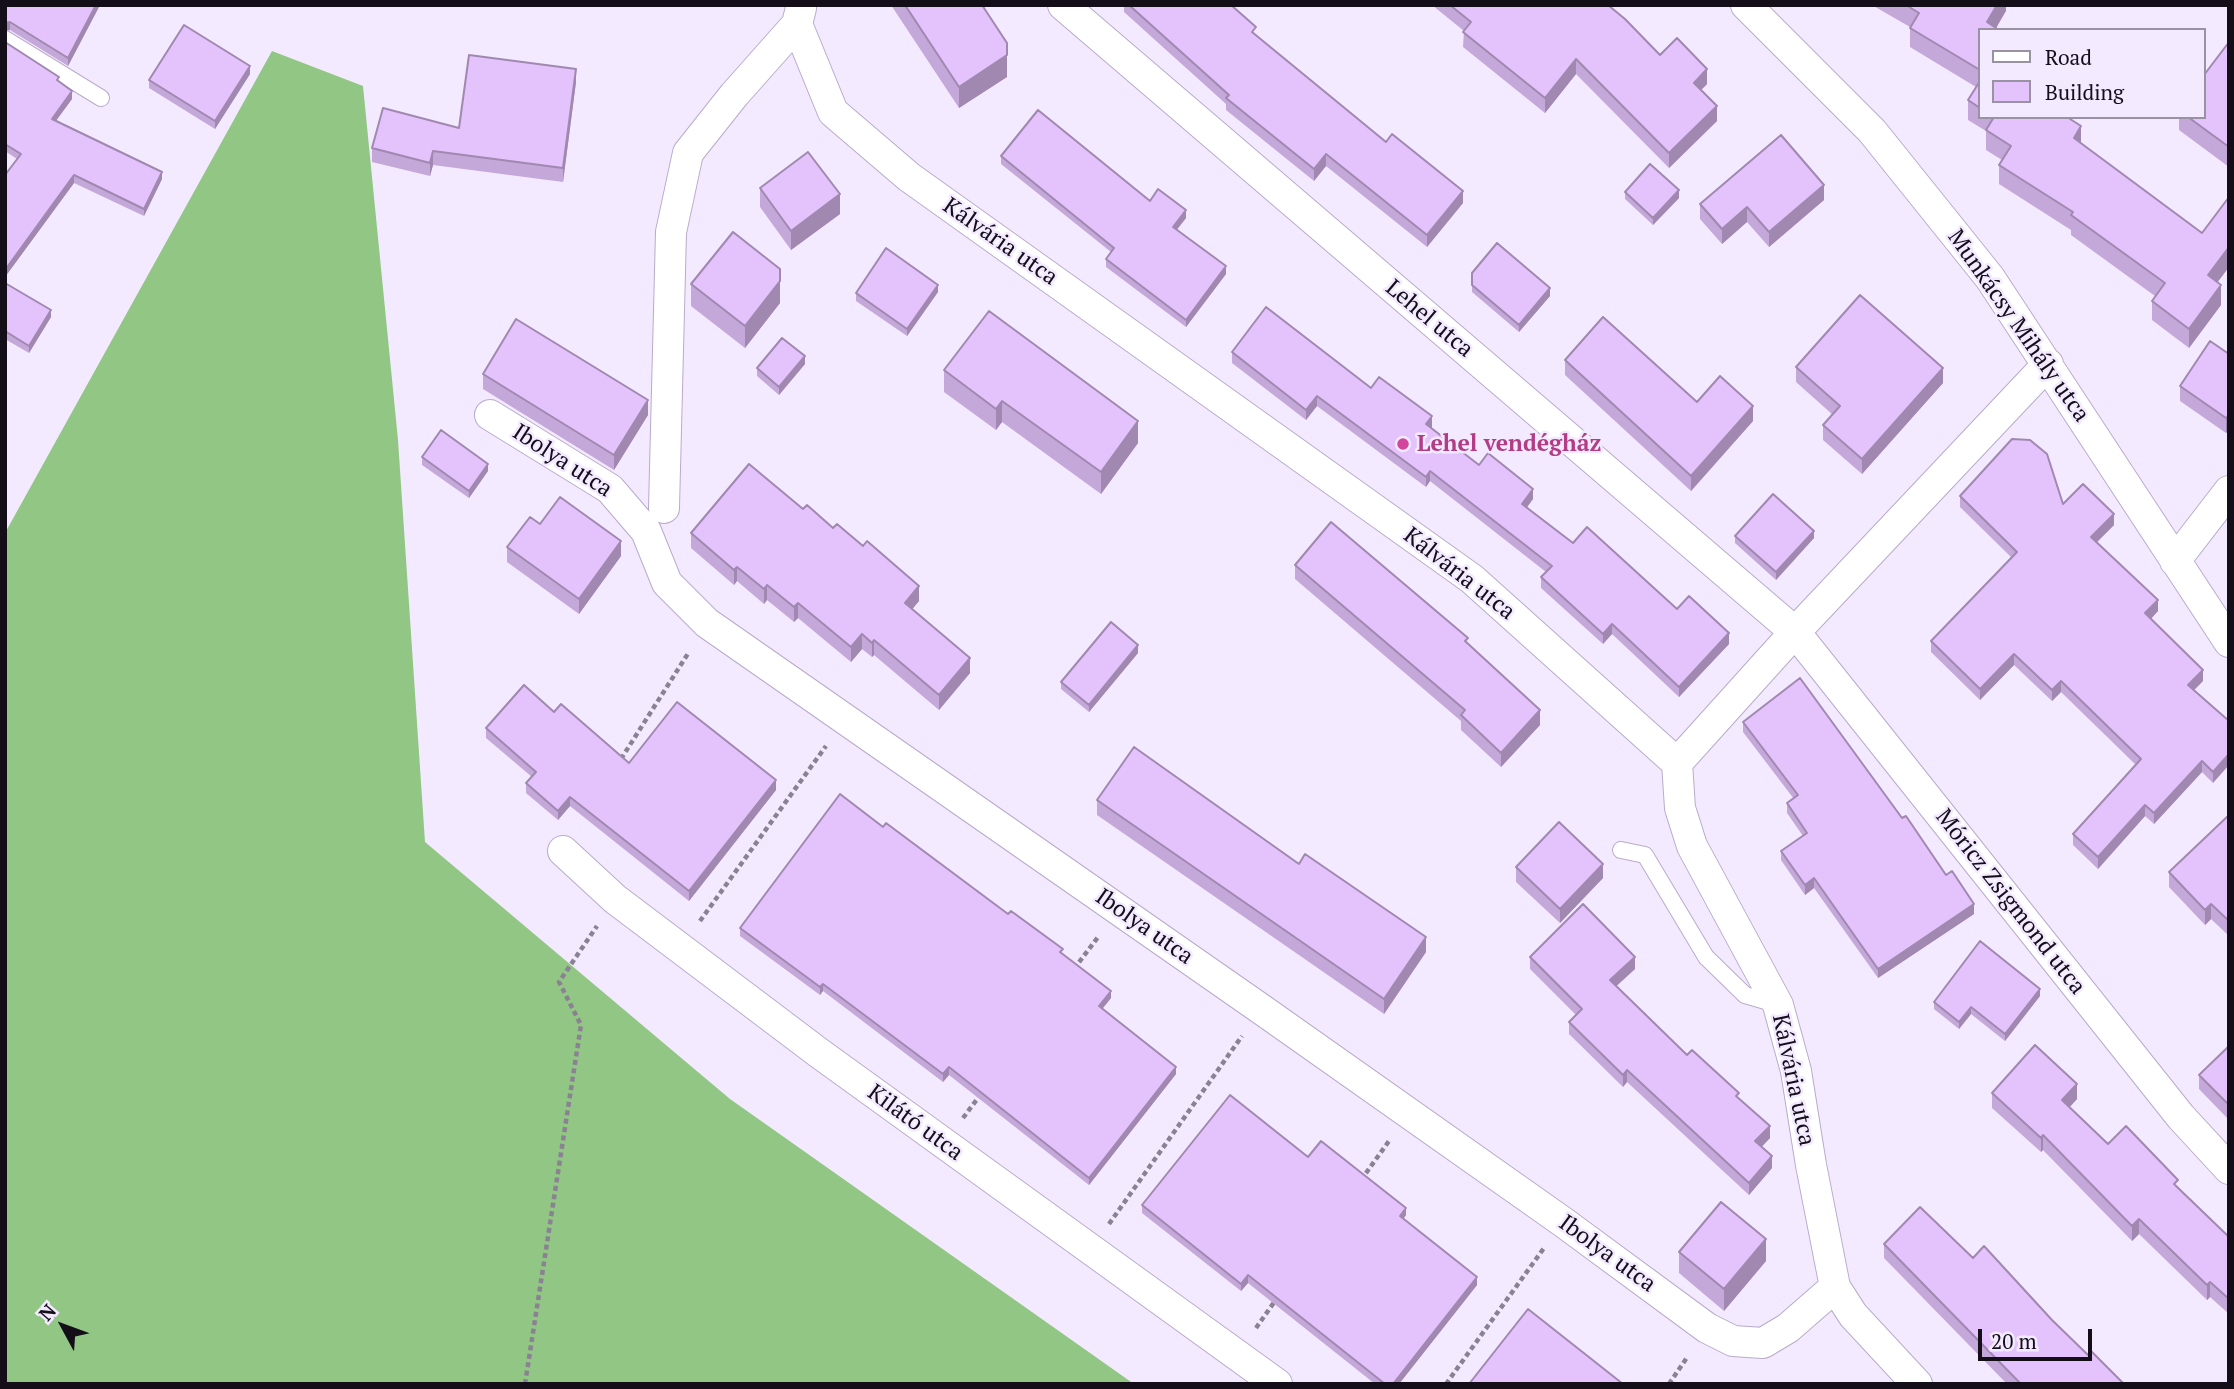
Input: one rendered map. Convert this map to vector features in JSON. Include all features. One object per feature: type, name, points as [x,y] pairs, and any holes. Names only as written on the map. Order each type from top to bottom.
[{"type":"street","name":"Lehel utca","points":[[1063,5],[1795,632]]},
{"type":"street","name":"Munkácsy Mihály utca","points":[[1746,5],[1872,131],[1990,278],[2229,642]]},
{"type":"street","points":[[664,508],[671,232],[688,153],[800,15]]},
{"type":"street","name":"Kálvária utca","points":[[800,15],[833,112],[909,177],[1472,579],[1677,763],[1680,808],[1692,846],[1778,1005],[1796,1071],[1835,1287],[1853,1315],[1917,1384]]},
{"type":"street","points":[[1677,763],[1795,632],[2048,364]]},
{"type":"street","name":"Ibolya utca","points":[[489,415],[610,489],[646,531],[667,583],[707,623],[1409,1113],[1707,1328],[1733,1341],[1763,1343],[1788,1328],[1835,1287]]},
{"type":"street","points":[[2175,561],[2229,491]]},
{"type":"street","name":"Móricz Zsigmond utca","points":[[1795,632],[2172,1106],[2229,1170]]},
{"type":"street","name":"Kilátó utca","points":[[563,851],[615,899],[819,1054],[1277,1384]]},
{"type":"lane","points":[[5,39],[101,98]]},
{"type":"lane","points":[[1621,850],[1645,855],[1706,957],[1745,995],[1778,1005]]},
{"type":"path","points":[[613,771],[707,623]]},
{"type":"path","points":[[681,947],[846,719]]},
{"type":"path","points":[[525,1384],[581,1025],[559,982],[615,899]]},
{"type":"path","points":[[1069,976],[1119,909]]},
{"type":"path","points":[[1091,1250],[1261,1009]]},
{"type":"path","points":[[944,1144],[986,1088]]},
{"type":"path","points":[[1354,1190],[1409,1113]]},
{"type":"path","points":[[1446,1384],[1563,1222]]},
{"type":"path","points":[[1237,1354],[1276,1299]]},
{"type":"green space","points":[[272,51],[363,86],[398,440],[425,842],[730,1099],[1134,1384],[5,1384],[5,533]]},
{"type":"building","points":[[5,5],[96,5],[68,58],[10,22],[5,23]]},
{"type":"building","points":[[905,5],[982,5],[1007,43],[1007,55],[959,87]]},
{"type":"building","points":[[1129,5],[1231,5],[1256,27],[1252,32],[1386,142],[1392,134],[1463,191],[1427,235],[1326,154],[1314,169],[1226,98],[1229,95]]},
{"type":"building","points":[[1450,5],[1608,5],[1660,55],[1677,38],[1707,69],[1694,83],[1717,106],[1669,153],[1576,59],[1545,98],[1463,32],[1471,22]]},
{"type":"building","points":[[1906,5],[1997,5],[1987,22],[1996,28],[1979,28],[1979,69],[1910,28],[1919,13]]},
{"type":"building","points":[[184,25],[250,66],[215,121],[149,80]]},
{"type":"building","points":[[5,42],[59,77],[57,80],[72,91],[52,119],[162,172],[144,209],[74,175],[5,270],[5,175],[21,154],[5,144]]},
{"type":"building","points":[[2229,42],[2229,147],[2191,119],[2206,119],[2206,72]]},
{"type":"building","points":[[469,55],[576,69],[563,168],[433,151],[430,163],[372,148],[383,108],[459,128]]},
{"type":"building","points":[[1979,83],[1979,107],[1968,100]]},
{"type":"building","points":[[1038,110],[1150,201],[1158,189],[1186,210],[1173,227],[1226,266],[1186,320],[1106,259],[1114,248],[1001,156]]},
{"type":"building","points":[[1993,119],[2070,119],[2081,126],[2074,138],[2202,233],[2229,197],[2229,247],[2208,275],[2221,285],[2189,329],[2152,301],[2165,283],[2071,215],[2073,212],[1999,165],[2011,146],[1986,130]]},
{"type":"building","points":[[1781,135],[1824,185],[1769,232],[1747,207],[1722,229],[1700,204]]},
{"type":"building","points":[[808,152],[840,194],[791,231],[760,188]]},
{"type":"building","points":[[1650,164],[1679,190],[1653,218],[1625,192]]},
{"type":"building","points":[[733,232],[780,269],[780,281],[745,326],[691,284]]},
{"type":"building","points":[[1497,243],[1550,288],[1519,325],[1472,285],[1472,273]]},
{"type":"building","points":[[886,248],[938,285],[907,329],[856,293]]},
{"type":"building","points":[[5,283],[51,310],[29,346],[5,331]]},
{"type":"building","points":[[1860,295],[1943,368],[1862,459],[1823,425],[1840,406],[1796,367]]},
{"type":"building","points":[[1266,307],[1371,388],[1379,377],[1432,416],[1426,424],[1479,465],[1488,453],[1533,489],[1522,504],[1573,543],[1587,527],[1677,609],[1689,596],[1729,633],[1679,687],[1612,624],[1603,634],[1541,577],[1552,566],[1430,471],[1426,477],[1317,396],[1306,410],[1232,352]]},
{"type":"building","points":[[989,311],[1138,421],[1101,472],[1002,401],[996,409],[944,370]]},
{"type":"building","points":[[1603,317],[1697,402],[1720,376],[1753,406],[1691,476],[1565,360]]},
{"type":"building","points":[[516,319],[648,400],[614,455],[483,374]]},
{"type":"building","points":[[782,338],[805,356],[779,387],[757,368]]},
{"type":"building","points":[[2210,341],[2229,354],[2229,415],[2226,418],[2180,386]]},
{"type":"building","points":[[441,430],[488,464],[469,491],[422,457]]},
{"type":"building","points":[[2012,439],[2030,440],[2047,454],[2063,504],[2083,484],[2114,514],[2091,537],[2158,600],[2145,613],[2203,670],[2188,685],[2229,721],[2229,754],[2213,772],[2202,761],[2154,813],[2145,805],[2098,857],[2073,834],[2141,759],[2061,681],[2052,690],[2014,654],[1980,689],[1931,641],[2017,552],[1960,496]]},
{"type":"building","points":[[749,464],[803,509],[807,505],[833,528],[837,524],[863,546],[867,541],[919,586],[905,603],[970,658],[939,695],[874,640],[872,643],[862,634],[851,647],[798,603],[794,607],[767,585],[764,589],[737,567],[734,570],[691,533]]},
{"type":"building","points":[[1773,494],[1814,531],[1776,572],[1735,536]]},
{"type":"building","points":[[560,497],[621,541],[579,599],[507,547],[530,517],[540,524]]},
{"type":"building","points":[[1331,522],[1468,638],[1465,641],[1540,710],[1501,753],[1461,715],[1465,710],[1295,565]]},
{"type":"building","points":[[1111,622],[1138,645],[1089,705],[1061,682]]},
{"type":"building","points":[[1800,678],[1902,818],[1906,816],[1946,875],[1952,871],[1974,904],[1878,969],[1814,878],[1805,885],[1781,851],[1807,833],[1787,803],[1798,795],[1743,722]]},
{"type":"building","points":[[524,685],[554,712],[561,704],[629,763],[677,702],[776,780],[689,891],[570,797],[558,811],[526,783],[536,772],[486,728]]},
{"type":"building","points":[[1134,747],[1299,864],[1305,854],[1426,937],[1384,999],[1097,800]]},
{"type":"building","points":[[840,794],[883,827],[886,823],[1008,914],[1011,911],[1063,949],[1060,952],[1111,991],[1099,1006],[1176,1067],[1089,1178],[949,1067],[943,1074],[823,984],[820,987],[740,928]]},
{"type":"building","points":[[2229,815],[2229,921],[2211,904],[2205,910],[2169,872]]},
{"type":"building","points":[[1559,822],[1603,864],[1560,909],[1516,867]]},
{"type":"building","points":[[1583,904],[1635,957],[1610,980],[1687,1055],[1692,1050],[1739,1093],[1736,1096],[1770,1126],[1755,1141],[1772,1156],[1749,1183],[1627,1070],[1623,1075],[1569,1022],[1582,1009],[1530,957]]},
{"type":"building","points":[[1980,941],[2040,989],[2005,1034],[1971,1007],[1959,1022],[1934,1002]]},
{"type":"building","points":[[2035,1045],[2077,1084],[2062,1100],[2108,1144],[2126,1126],[2178,1180],[2174,1184],[2229,1237],[2229,1299],[2210,1282],[2207,1285],[2139,1219],[2132,1226],[2043,1135],[2041,1138],[1992,1093]]},
{"type":"building","points":[[2229,1046],[2229,1105],[2199,1075]]},
{"type":"building","points":[[1230,1095],[1308,1157],[1321,1141],[1406,1208],[1400,1216],[1477,1277],[1393,1384],[1385,1384],[1248,1275],[1241,1284],[1142,1205]]},
{"type":"building","points":[[1721,1202],[1766,1239],[1724,1289],[1679,1252]]},
{"type":"building","points":[[1920,1207],[1973,1258],[1984,1246],[2052,1320],[2088,1355],[2091,1351],[2124,1384],[2021,1384],[1884,1244]]},
{"type":"building","points":[[1528,1309],[1623,1384],[1469,1384]]},
{"type":"place","name":"Lehel vendégház","points":[[1403,444]]}]
